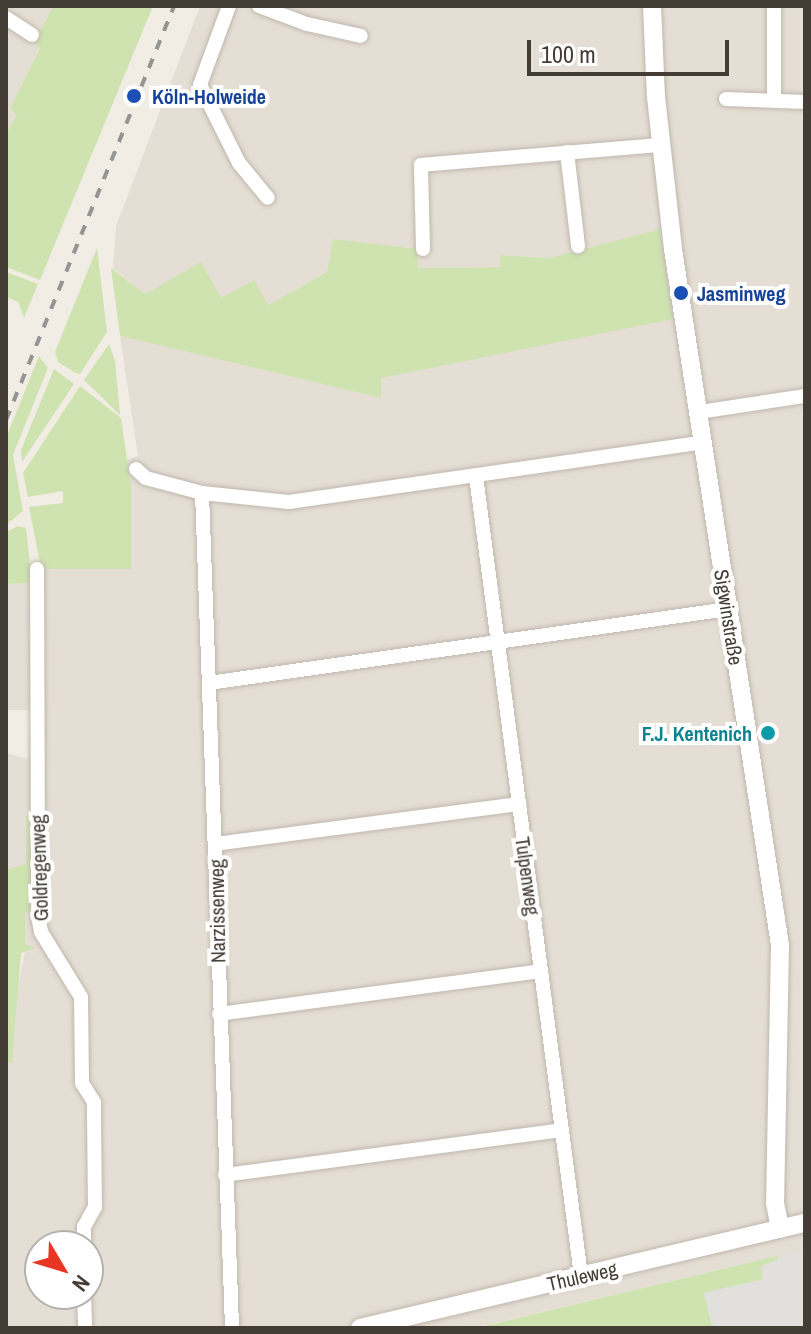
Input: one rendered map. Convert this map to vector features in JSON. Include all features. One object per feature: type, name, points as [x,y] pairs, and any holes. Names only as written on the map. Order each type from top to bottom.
[{"type":"street","points":[[229,6],[200,85],[239,163],[268,198]]},
{"type":"street","points":[[259,6],[307,24],[361,36]]},
{"type":"street","name":"Sigwinstraße","points":[[652,6],[661,145],[780,945],[775,1203],[780,1229]]},
{"type":"street","points":[[774,6],[774,100]]},
{"type":"street","points":[[6,18],[32,35]]},
{"type":"street","points":[[726,99],[805,102]]},
{"type":"street","points":[[423,249],[421,165],[661,145]]},
{"type":"street","points":[[567,152],[578,246]]},
{"type":"street","points":[[699,412],[805,396]]},
{"type":"street","points":[[136,469],[146,478],[202,493],[289,502],[703,442]]},
{"type":"street","name":"Tulpenweg","points":[[476,476],[581,1276]]},
{"type":"street","name":"Narzissenweg","points":[[202,493],[232,1328]]},
{"type":"street","name":"Goldregenweg","points":[[37,569],[38,916],[41,932],[81,997],[82,1083],[94,1102],[95,1207],[84,1230]]},
{"type":"street","points":[[209,683],[728,609]]},
{"type":"street","points":[[215,844],[519,804]]},
{"type":"street","points":[[219,1014],[541,971]]},
{"type":"street","points":[[225,1175],[562,1130]]},
{"type":"street","name":"Thuleweg","points":[[360,1328],[805,1223]]},
{"type":"shaded area","points":[[6,6],[53,6],[34,43],[40,47],[10,108],[18,116],[6,133]]},
{"type":"shaded area","points":[[200,6],[805,6],[805,1328],[712,1327],[704,1293],[777,1256],[473,1328],[6,1328],[6,1062],[12,1061],[11,1019],[25,952],[6,870],[6,753],[28,759],[32,710],[6,710],[6,584],[41,583],[41,569],[126,481],[125,461],[138,456],[120,336],[381,398],[380,378],[434,366],[660,229],[549,258],[501,255],[501,267],[417,268],[374,246],[333,239],[327,272],[268,305],[144,294],[113,268],[116,226]]},
{"type":"shaded area","points":[[805,1249],[805,1328],[719,1328],[711,1324],[704,1293],[763,1279],[761,1266]]},
{"type":"green space","points":[[53,6],[153,6],[40,280],[6,267],[6,133],[17,116],[10,108],[40,48],[34,43]]},
{"type":"green space","points":[[660,229],[673,319],[381,378],[381,398],[120,336],[111,268],[145,294],[201,262],[221,298],[254,280],[268,305],[327,272],[333,239],[417,249],[418,268],[500,267],[500,255],[549,258]]},
{"type":"green space","points":[[97,248],[107,332],[80,374],[58,362],[55,352]]},
{"type":"green space","points":[[6,272],[38,284],[24,318],[18,302],[6,297]]},
{"type":"green space","points":[[109,344],[115,361],[120,415],[84,380]]},
{"type":"green space","points":[[39,356],[48,368],[13,455],[23,511],[6,525],[6,438]]},
{"type":"green space","points":[[54,369],[74,384],[22,462],[21,450]]},
{"type":"green space","points":[[80,386],[121,418],[131,486],[131,569],[41,569],[29,507],[63,503],[63,491],[28,497],[23,473]]},
{"type":"green space","points":[[18,526],[26,528],[32,583],[6,584],[6,532]]},
{"type":"green space","points":[[33,813],[29,823],[34,912],[25,912],[25,944],[35,948],[21,953],[12,1062],[6,1062],[6,870],[26,864],[26,816]]},
{"type":"green space","points":[[777,1256],[779,1262],[761,1267],[764,1279],[704,1293],[714,1328],[475,1328]]},
{"type":"railway","points":[[6,420],[174,6]]},
{"type":"place","name":"Köln-Holweide","points":[[134,96]]},
{"type":"place","name":"Jasminweg","points":[[681,293]]},
{"type":"place","name":"F.J. Kentenich","points":[[768,733]]}]
